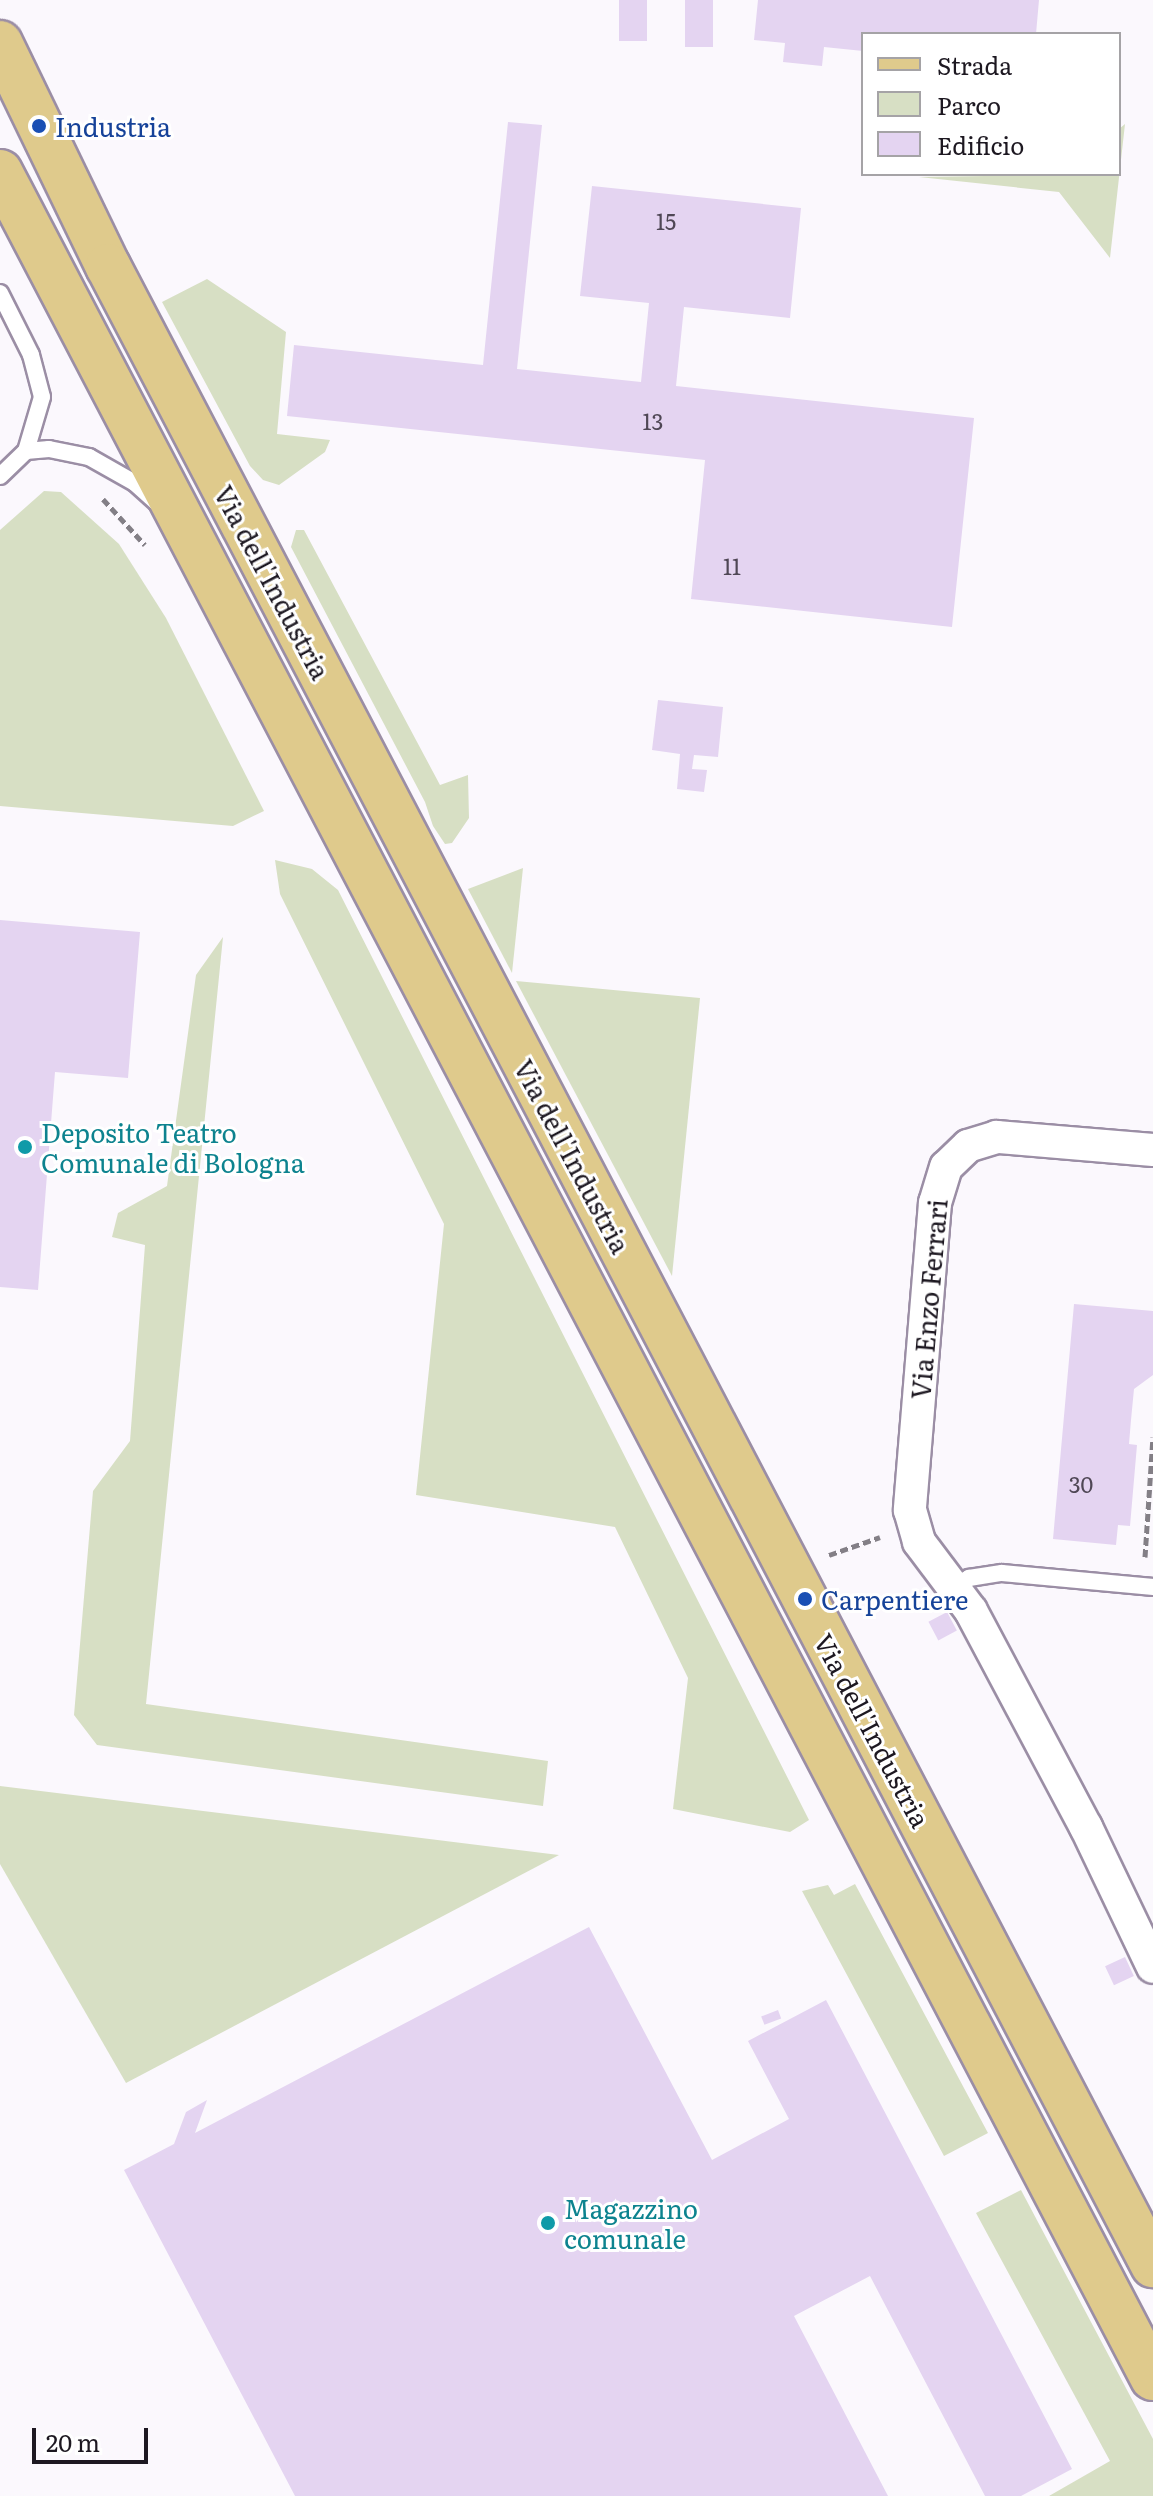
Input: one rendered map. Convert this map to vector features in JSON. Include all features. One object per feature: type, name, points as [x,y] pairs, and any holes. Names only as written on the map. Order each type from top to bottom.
[{"type":"main road","name":"Via dell'Industria","points":[[0,43],[115,280],[1153,2265]]},
{"type":"main road","name":"Via dell'Industria","points":[[0,172],[1153,2378]]},
{"type":"street","name":"Via Enzo Ferrari","points":[[1153,1150],[997,1137],[968,1146],[942,1175],[910,1510],[919,1542],[955,1587],[1086,1827],[1153,1967]]},
{"type":"lane","points":[[0,293],[41,383],[41,415],[26,451],[0,476]]},
{"type":"lane","points":[[26,451],[74,452],[110,467],[186,532]]},
{"type":"lane","points":[[955,1587],[969,1578],[1002,1573],[1153,1587]]},
{"type":"path","points":[[1145,1557],[1153,1437]]},
{"type":"path","points":[[815,1560],[889,1534]]},
{"type":"green space","points":[[1125,124],[1121,160],[1121,127]]},
{"type":"green space","points":[[1119,176],[1110,258],[1059,192],[919,177]]},
{"type":"green space","points":[[207,279],[286,332],[277,434],[330,440],[325,452],[279,485],[263,480],[250,466],[162,302]]},
{"type":"green space","points":[[44,491],[61,492],[119,544],[166,618],[264,811],[233,826],[0,806],[0,530]]},
{"type":"green space","points":[[296,530],[304,530],[440,785],[468,775],[469,818],[452,843],[445,844],[433,826],[425,802],[291,547]]},
{"type":"green space","points":[[275,860],[312,869],[338,890],[809,1820],[790,1832],[673,1809],[688,1678],[615,1527],[416,1495],[444,1224],[280,894]]},
{"type":"green space","points":[[523,868],[512,973],[468,889]]},
{"type":"green space","points":[[223,937],[146,1704],[548,1761],[543,1806],[97,1745],[74,1715],[93,1491],[130,1441],[145,1245],[112,1237],[118,1213],[167,1186],[196,975]]},
{"type":"green space","points":[[516,981],[700,998],[672,1276]]},
{"type":"green space","points":[[0,1786],[559,1855],[126,2083],[0,1864]]},
{"type":"green space","points":[[855,1884],[988,2133],[944,2156],[802,1891],[828,1885],[834,1895]]},
{"type":"green space","points":[[1021,2190],[1153,2439],[1153,2496],[1049,2496],[1110,2461],[976,2213]]},
{"type":"building","points":[[619,0],[647,0],[647,41],[619,41]]},
{"type":"building","points":[[685,0],[713,0],[713,47],[685,47]]},
{"type":"building","points":[[758,0],[1039,0],[1036,32],[861,32],[861,51],[824,47],[822,66],[783,62],[785,43],[754,40]]},
{"type":"building","points":[[508,122],[542,125],[517,369],[641,382],[649,303],[580,296],[592,186],[801,208],[790,318],[684,307],[676,386],[974,418],[952,627],[691,599],[705,460],[287,416],[294,345],[483,365]]},
{"type":"building","points":[[658,700],[723,707],[718,757],[694,755],[692,769],[707,770],[704,792],[677,789],[680,754],[652,750]]},
{"type":"building","name":"Deposito Teatro Comunale di Bologna","points":[[0,920],[140,932],[128,1078],[55,1072],[38,1290],[0,1287]]},
{"type":"building","points":[[1074,1304],[1153,1311],[1153,1375],[1134,1389],[1129,1444],[1137,1445],[1130,1526],[1118,1525],[1116,1545],[1053,1539]]},
{"type":"building","points":[[947,1612],[957,1631],[938,1640],[928,1622]]},
{"type":"building","name":"Magazzino comunale","points":[[589,1927],[712,2160],[789,2119],[748,2041],[826,2000],[1072,2469],[1021,2496],[985,2496],[870,2276],[794,2316],[888,2496],[295,2496],[124,2170],[174,2144],[186,2112],[207,2100],[195,2133]]},
{"type":"building","points":[[1125,1957],[1134,1976],[1114,1985],[1105,1966]]},
{"type":"building","points":[[778,2010],[781,2018],[764,2025],[761,2016]]},
{"type":"place","name":"Industria","points":[[39,126]]},
{"type":"place","name":"Deposito Teatro Comunale di Bologna","points":[[25,1147]]},
{"type":"place","name":"Carpentiere","points":[[805,1599]]},
{"type":"place","name":"Magazzino comunale","points":[[548,2223]]}]
